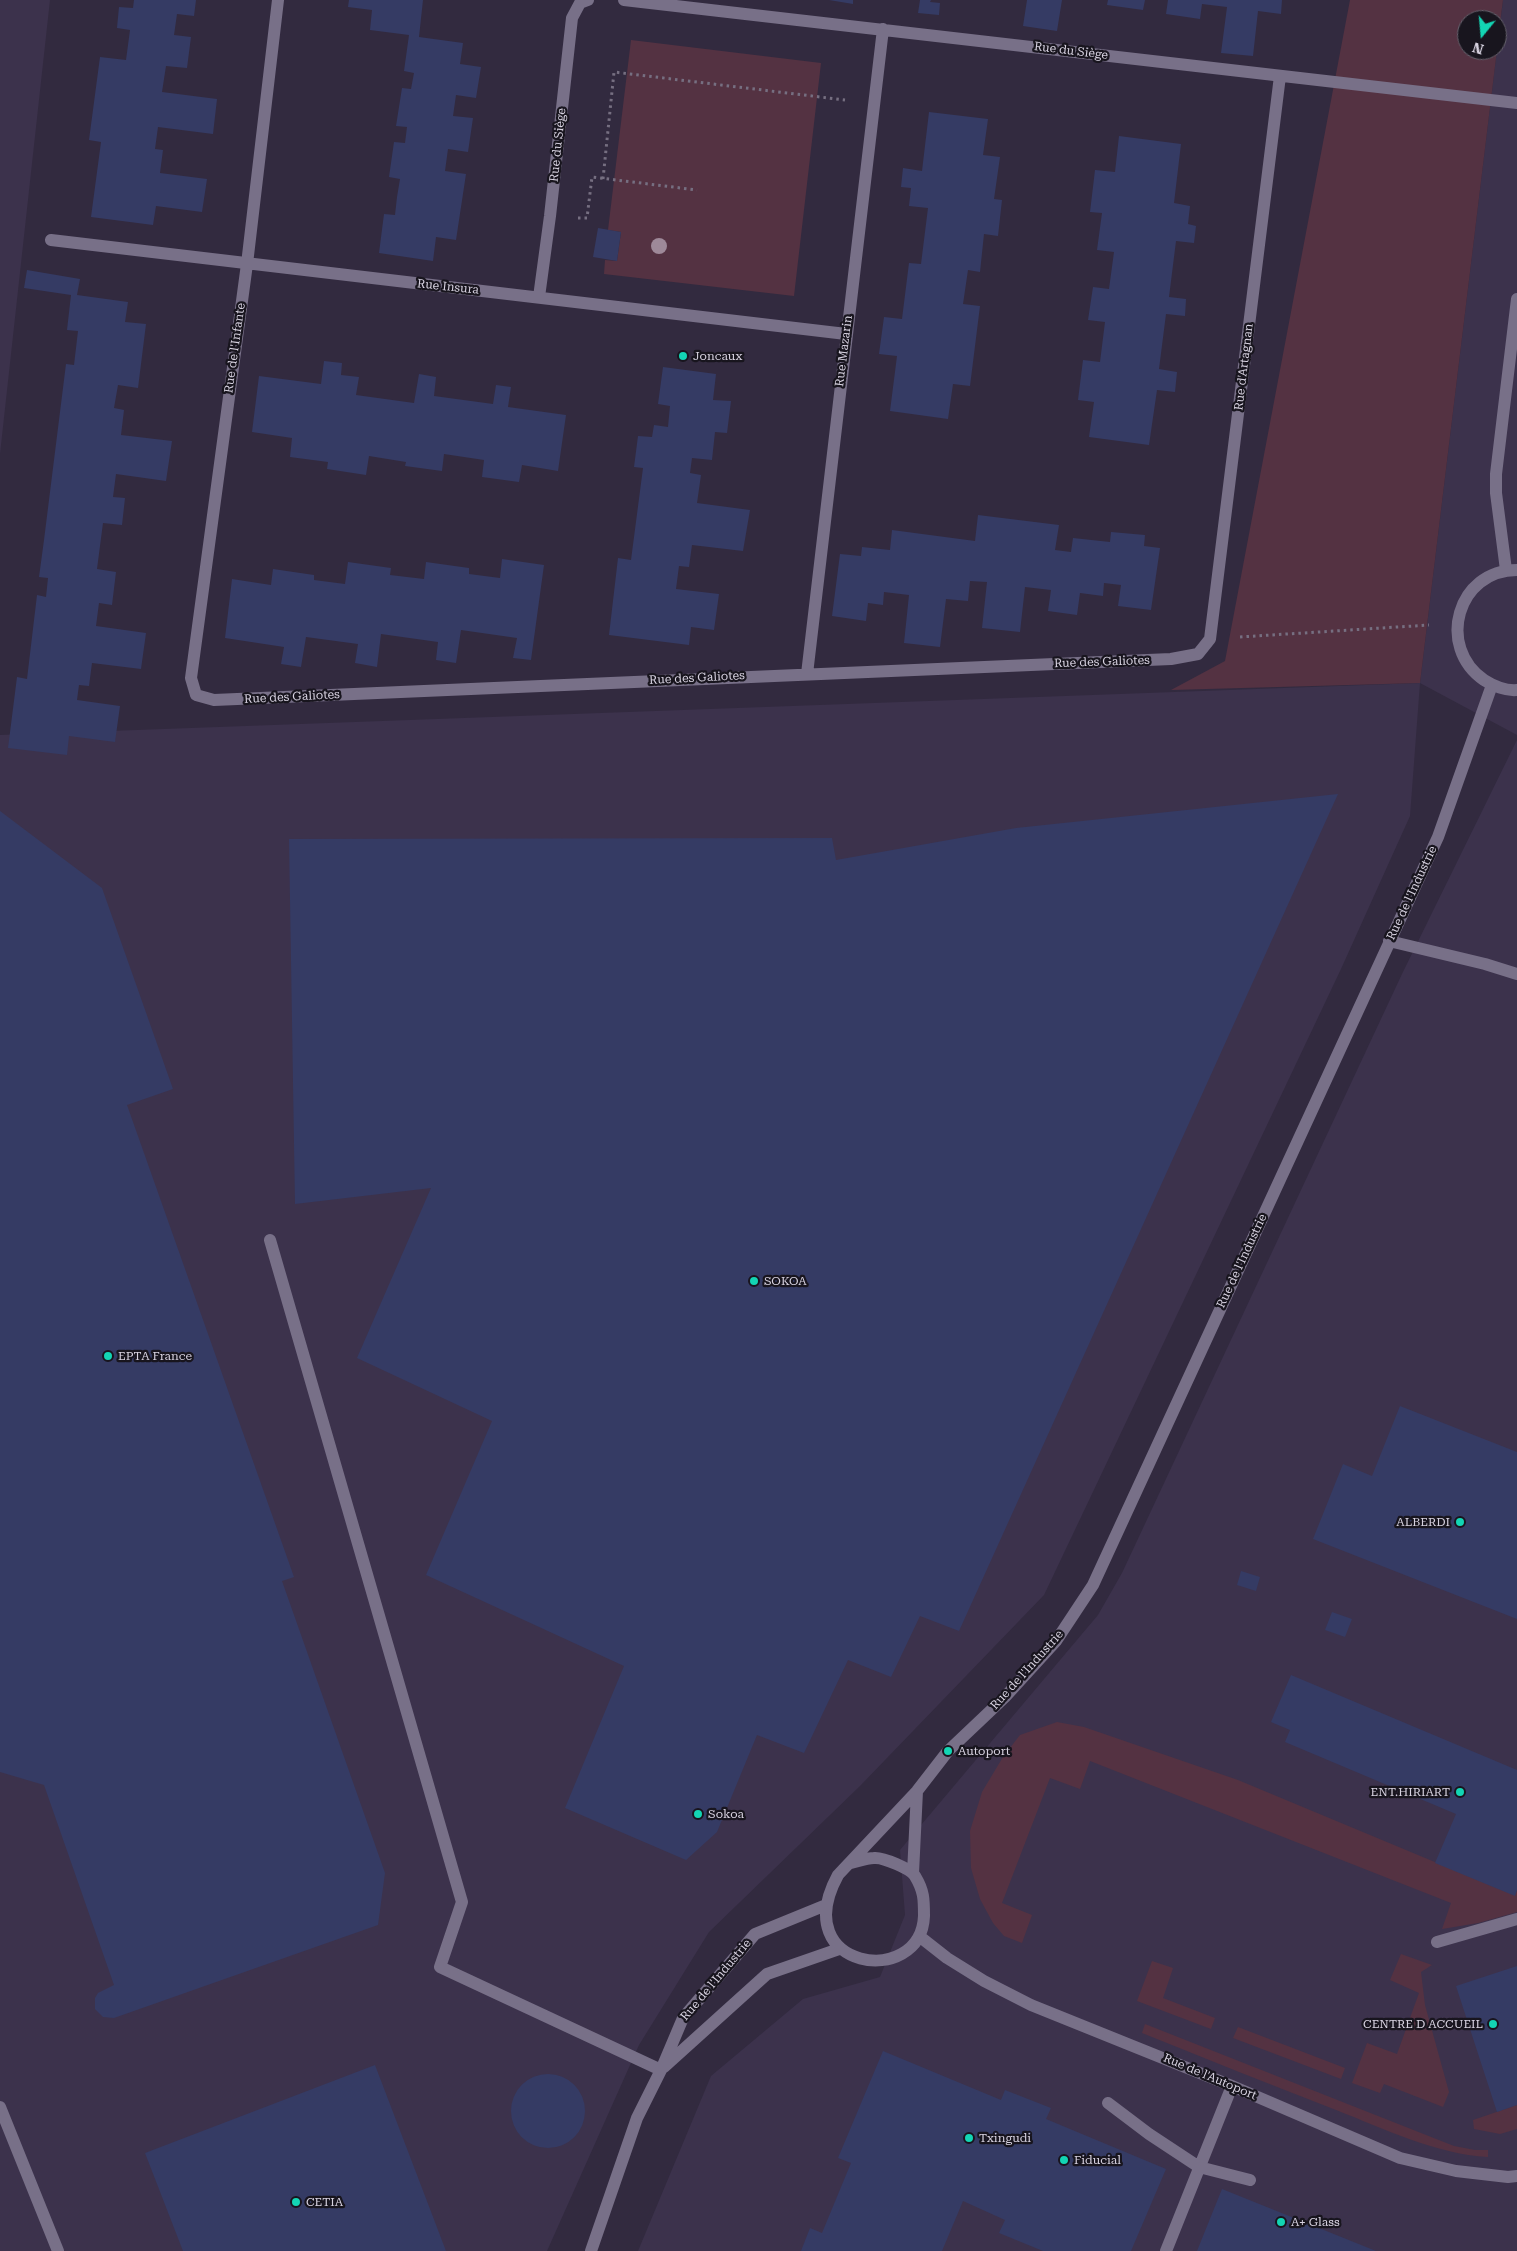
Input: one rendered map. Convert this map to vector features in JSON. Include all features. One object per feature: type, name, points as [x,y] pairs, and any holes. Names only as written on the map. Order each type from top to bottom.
[{"type":"street","name":"Rue de l'Infante","points":[[196,695],[191,678],[247,264],[278,0]]},
{"type":"street","name":"Rue du Siège","points":[[539,297],[572,18],[580,3],[588,0]]},
{"type":"street","name":"Rue du Siège","points":[[624,0],[1517,103]]},
{"type":"street","name":"Rue Mazarin","points":[[807,674],[883,29]]},
{"type":"street","name":"Rue d'Artagnan","points":[[1210,639],[1280,76]]},
{"type":"street","name":"Rue Insura","points":[[51,240],[846,334]]},
{"type":"street","points":[[1517,300],[1496,474],[1496,493],[1512,570],[1488,576],[1473,588],[1462,604],[1457,623],[1458,641],[1464,660],[1476,674],[1492,685],[1517,690]]},
{"type":"street","name":"Rue des Galiotes","points":[[196,695],[214,700],[1161,660],[1198,654],[1210,639]]},
{"type":"street","name":"Rue de l'Industrie","points":[[661,2070],[767,1974],[839,1949],[829,1933],[826,1919],[826,1905],[831,1888],[838,1875],[852,1863],[917,1791],[948,1751],[1005,1697],[1056,1641],[1093,1585],[1438,837],[1492,685]]},
{"type":"street","points":[[1389,941],[1485,964],[1517,974]]},
{"type":"street","points":[[270,1240],[462,1902],[440,1967],[661,2070]]},
{"type":"street","points":[[839,1949],[864,1960],[880,1962],[903,1953],[919,1936],[923,1922],[923,1890],[913,1873],[917,1791]]},
{"type":"street","points":[[852,1863],[875,1858],[913,1873]]},
{"type":"street","name":"Rue de l'Industrie","points":[[591,2251],[637,2118],[661,2070],[683,2018],[755,1934],[826,1905]]},
{"type":"street","points":[[1437,1942],[1517,1919]]},
{"type":"street","name":"Rue de l'Autoport","points":[[919,1936],[947,1958],[984,1981],[1031,2005],[1232,2086],[1400,2158],[1480,2175],[1517,2176]]},
{"type":"street","points":[[1166,2251],[1232,2086]]},
{"type":"street","points":[[1108,2103],[1149,2134],[1199,2167],[1250,2180]]},
{"type":"street","points":[[0,2107],[58,2251]]},
{"type":"path","points":[[602,178],[614,72],[874,103]]},
{"type":"path","points":[[550,216],[587,218],[592,177],[697,190]]},
{"type":"path","points":[[1210,639],[1457,623]]},
{"type":"shaded area","points":[[0,0],[50,0],[0,454]]},
{"type":"shaded area","points":[[1350,0],[1503,0],[1502,10],[1457,10],[1457,60],[1496,60],[1420,683],[1171,690],[1225,661]]},
{"type":"shaded area","points":[[1503,0],[1517,0],[1517,735],[1420,683],[1496,60],[1507,60],[1507,10],[1502,10]]},
{"type":"shaded area","points":[[631,40],[821,63],[794,296],[604,274],[605,260],[617,261],[621,232],[608,230]]},
{"type":"shaded area","points":[[1420,683],[1410,816],[1341,969],[1044,1595],[860,1786],[709,1932],[639,2045],[547,2251],[0,2251],[0,735]]},
{"type":"shaded area","points":[[1517,740],[1517,2251],[638,2251],[711,2076],[803,1999],[880,1977],[905,1915],[900,1850],[1098,1615],[1122,1573],[1402,974]]},
{"type":"shaded area","points":[[1057,1722],[1084,1727],[1238,1780],[1514,1895],[1517,1891],[1517,1912],[1478,1923],[1442,1929],[1451,1903],[1090,1761],[1080,1789],[1050,1778],[1002,1903],[1032,1915],[1022,1943],[1004,1936],[993,1923],[980,1899],[971,1868],[970,1831],[982,1792],[1003,1757],[1020,1735]]},
{"type":"shaded area","points":[[1401,1954],[1432,1965],[1421,1972],[1425,2005],[1449,2092],[1443,2107],[1384,2084],[1380,2093],[1352,2083],[1367,2043],[1397,2054],[1419,1993],[1390,1980]]},
{"type":"shaded area","points":[[1152,1961],[1173,1968],[1163,1998],[1215,2018],[1211,2029],[1137,2001]]},
{"type":"shaded area","points":[[1145,2024],[1454,2146],[1475,2150],[1488,2150],[1488,2157],[1449,2151],[1410,2140],[1142,2033]]},
{"type":"shaded area","points":[[1238,2027],[1345,2068],[1341,2079],[1233,2038]]},
{"type":"shaded area","points":[[1517,2105],[1517,2129],[1500,2134],[1474,2129],[1473,2120]]},
{"type":"building","points":[[134,0],[196,0],[194,16],[177,14],[174,35],[191,37],[187,68],[166,66],[162,92],[217,99],[213,134],[158,127],[155,149],[163,150],[160,173],[207,179],[202,212],[156,206],[153,225],[91,217],[101,142],[89,140],[100,57],[126,60],[130,30],[117,28],[119,7],[133,8]]},
{"type":"building","points":[[349,0],[423,0],[419,37],[463,43],[460,64],[481,67],[476,98],[456,95],[453,116],[473,118],[468,152],[448,149],[445,171],[466,174],[456,240],[436,237],[433,261],[379,253],[384,214],[395,215],[400,179],[389,177],[394,142],[405,143],[407,127],[396,126],[402,88],[411,89],[414,73],[404,71],[409,35],[370,30],[372,10],[348,7]]},
{"type":"building","points":[[829,0],[853,0],[853,4]]},
{"type":"building","points":[[920,0],[931,0],[930,2],[940,3],[939,15],[918,13]]},
{"type":"building","points":[[1027,0],[1062,0],[1057,31],[1023,26]]},
{"type":"building","points":[[1108,0],[1145,0],[1143,10],[1107,5]]},
{"type":"building","points":[[1168,0],[1282,0],[1281,14],[1258,11],[1253,56],[1221,53],[1227,7],[1202,4],[1200,19],[1166,14]]},
{"type":"building","points":[[929,112],[988,119],[983,155],[1000,157],[994,199],[1002,200],[998,236],[984,234],[980,272],[968,270],[963,304],[980,306],[970,386],[953,384],[948,419],[890,411],[897,356],[879,354],[884,317],[902,319],[909,263],[921,264],[928,208],[909,206],[911,188],[901,187],[903,168],[922,171]]},
{"type":"building","points":[[1119,136],[1181,144],[1174,203],[1190,206],[1188,224],[1196,226],[1194,243],[1176,241],[1169,297],[1186,299],[1185,316],[1166,314],[1159,369],[1177,372],[1175,392],[1157,390],[1149,445],[1089,437],[1094,402],[1078,400],[1083,360],[1100,362],[1105,322],[1088,320],[1093,287],[1109,289],[1114,252],[1097,250],[1102,213],[1090,212],[1095,170],[1115,172]]},
{"type":"building","points":[[598,228],[621,232],[617,261],[593,257]]},
{"type":"building","points":[[27,270],[80,279],[77,295],[128,302],[125,322],[146,324],[138,388],[118,385],[114,408],[124,410],[121,435],[172,441],[166,481],[116,474],[113,497],[125,498],[122,525],[103,523],[97,569],[116,572],[112,605],[99,603],[96,626],[146,633],[141,669],[92,663],[89,686],[79,685],[77,700],[120,706],[115,742],[69,736],[67,755],[8,748],[17,677],[27,679],[37,595],[46,597],[48,578],[39,577],[66,364],[74,365],[78,331],[67,330],[71,295],[24,288]]},
{"type":"building","points":[[324,361],[342,363],[341,375],[359,377],[356,395],[414,403],[419,374],[436,377],[434,396],[493,404],[496,385],[511,387],[508,407],[566,415],[558,471],[522,465],[519,482],[482,477],[484,460],[444,454],[442,471],[405,466],[406,462],[369,456],[366,475],[327,469],[328,462],[290,457],[292,438],[252,432],[259,376],[321,384]]},
{"type":"building","points":[[663,367],[716,374],[713,400],[731,401],[727,433],[715,432],[712,460],[692,458],[690,473],[701,475],[697,503],[750,510],[743,551],[692,545],[689,567],[679,566],[676,589],[719,594],[714,630],[691,627],[689,645],[609,635],[618,558],[631,560],[643,468],[634,467],[638,436],[652,437],[654,425],[668,427],[670,406],[658,404]]},
{"type":"building","points":[[978,515],[1059,525],[1055,550],[1071,552],[1073,538],[1110,542],[1111,532],[1145,535],[1144,546],[1160,548],[1151,610],[1118,606],[1121,585],[1104,583],[1103,596],[1080,593],[1077,615],[1048,611],[1051,590],[1025,587],[1020,632],[982,628],[987,582],[970,581],[968,601],[946,599],[940,647],[904,643],[909,595],[884,592],[883,605],[868,603],[866,621],[832,616],[840,554],[861,556],[862,547],[890,550],[892,530],[975,541]]},
{"type":"building","points":[[502,559],[544,565],[531,660],[513,658],[517,638],[461,630],[456,663],[436,660],[438,642],[381,634],[377,667],[355,663],[358,644],[306,637],[301,667],[281,664],[284,647],[225,638],[232,579],[271,585],[273,569],[314,575],[314,580],[345,584],[348,562],[391,568],[390,575],[424,579],[426,562],[469,568],[469,574],[500,578]]},
{"type":"building","name":"SOKOA","points":[[1338,794],[959,1631],[920,1616],[891,1677],[848,1660],[804,1753],[757,1735],[717,1832],[686,1860],[565,1808],[624,1666],[426,1575],[492,1421],[357,1358],[431,1188],[295,1204],[289,839],[832,838],[836,860],[1016,828]]},
{"type":"building","points":[[0,811],[102,888],[173,1089],[127,1105],[294,1577],[282,1581],[385,1873],[378,1925],[114,2018],[103,2017],[95,2009],[95,1998],[98,1993],[114,1985],[44,1785],[0,1772]]},
{"type":"building","name":"ALBERDI","points":[[1400,1406],[1517,1452],[1517,1619],[1313,1539],[1343,1464],[1372,1476]]},
{"type":"building","points":[[1241,1571],[1260,1577],[1256,1591],[1237,1585]]},
{"type":"building","points":[[1332,1612],[1352,1619],[1345,1637],[1325,1630]]},
{"type":"building","name":"ENT.HIRIART","points":[[1291,1675],[1517,1770],[1517,1890],[1515,1896],[1435,1863],[1456,1814],[1285,1742],[1290,1730],[1271,1722]]},
{"type":"building","name":"CENTRE D ACCUEIL","points":[[1517,1966],[1517,2105],[1497,2112],[1456,1986]]},
{"type":"building","name":"Txingudi","points":[[883,2051],[1001,2100],[1005,2090],[1051,2108],[1046,2119],[1166,2169],[1131,2251],[1043,2251],[999,2233],[1005,2220],[963,2201],[942,2251],[801,2251],[810,2228],[822,2233],[851,2163],[838,2158]]},
{"type":"building","name":"CETIA","points":[[375,2065],[446,2251],[183,2251],[145,2153]]},
{"type":"building","points":[[541,2074],[555,2074],[569,2080],[579,2090],[585,2104],[583,2125],[569,2142],[555,2148],[541,2148],[527,2142],[517,2132],[511,2118],[511,2104],[517,2090],[527,2080]]},
{"type":"building","points":[[1222,2189],[1376,2251],[1197,2251]]},
{"type":"place","name":"Joncaux","points":[[683,356]]},
{"type":"place","name":"SOKOA","points":[[754,1281]]},
{"type":"place","name":"EPTA France","points":[[108,1356]]},
{"type":"place","name":"ALBERDI","points":[[1460,1522]]},
{"type":"place","name":"Autoport","points":[[948,1751]]},
{"type":"place","name":"ENT.HIRIART","points":[[1460,1792]]},
{"type":"place","name":"Sokoa","points":[[698,1814]]},
{"type":"place","name":"CENTRE D ACCUEIL","points":[[1493,2024]]},
{"type":"place","name":"Txingudi","points":[[969,2138]]},
{"type":"place","name":"Fiducial","points":[[1064,2160]]},
{"type":"place","name":"CETIA","points":[[296,2202]]},
{"type":"place","name":"A+ Glass","points":[[1281,2222]]}]
